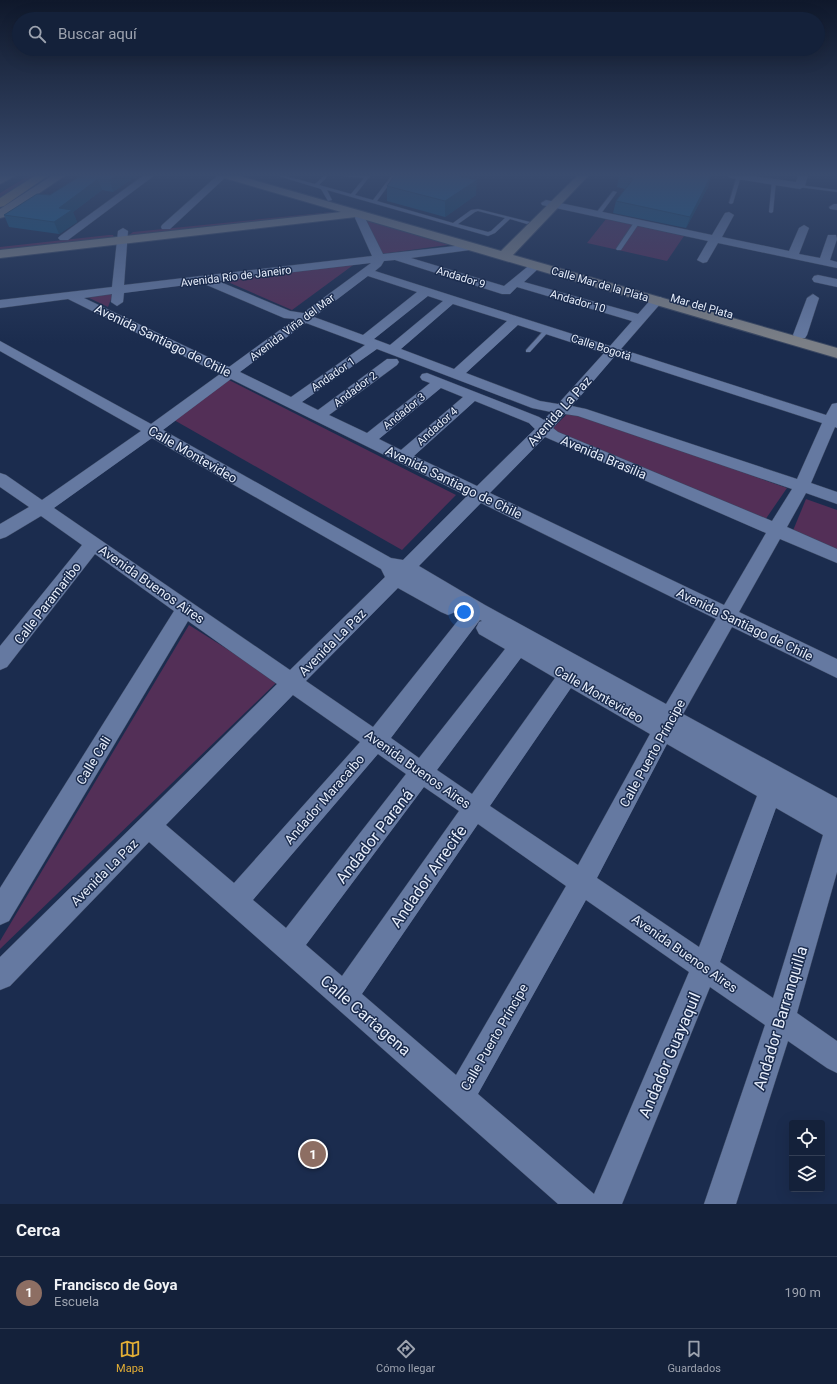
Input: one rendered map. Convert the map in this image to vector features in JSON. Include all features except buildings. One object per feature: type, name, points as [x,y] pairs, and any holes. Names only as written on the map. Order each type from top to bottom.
[{"type":"main road","points":[[0,245],[64,238],[122,236],[146,231]]},
{"type":"main road","points":[[0,254],[155,231]]},
{"type":"main road","name":"Calle Mar de la Plata","points":[[429,231],[473,247],[502,252],[536,265],[837,353]]},
{"type":"main road","name":"Mar del Plata","points":[[437,231],[502,252],[837,345]]},
{"type":"main road","points":[[502,252],[519,231]]},
{"type":"main road","points":[[502,252],[523,231]]},
{"type":"street","points":[[64,238],[73,231]]},
{"type":"street","points":[[364,231],[373,261]]},
{"type":"street","points":[[680,231],[716,239],[752,241],[786,258],[824,262],[837,265]]},
{"type":"street","points":[[703,260],[720,231]]},
{"type":"street","points":[[786,258],[802,231]]},
{"type":"street","points":[[115,317],[122,236]]},
{"type":"street","points":[[824,262],[832,237]]},
{"type":"street","name":"Avenida Río de Janeiro","points":[[0,304],[373,261],[473,247]]},
{"type":"street","name":"Andador 9","points":[[394,257],[511,287]]},
{"type":"street","name":"Calle Bogotá","points":[[373,261],[426,291],[613,351],[835,417]]},
{"type":"street","name":"Avenida Viña del Mar","points":[[0,533],[149,429],[373,261]]},
{"type":"street","points":[[511,287],[536,265]]},
{"type":"street","points":[[818,279],[837,283]]},
{"type":"street","name":"Avenida Brasilia","points":[[205,280],[368,346],[440,382],[534,420],[553,435],[837,556]]},
{"type":"street","name":"Andador 10","points":[[511,287],[640,319]]},
{"type":"street","name":"Andador 1","points":[[292,403],[368,346],[426,291]]},
{"type":"street","name":"Avenida Santiago de Chile","points":[[71,296],[837,669]]},
{"type":"street","points":[[800,335],[813,298]]},
{"type":"street","name":"Andador 2","points":[[319,416],[392,357],[452,299]]},
{"type":"street","name":"Avenida La Paz","points":[[0,976],[150,827],[292,682],[396,570],[479,494],[544,429],[657,300]]},
{"type":"street","points":[[456,375],[516,320]]},
{"type":"street","name":"Calle Montevideo","points":[[0,345],[396,570],[471,619],[568,676],[667,724],[837,811]]},
{"type":"street","name":"Avenida Brasilia","points":[[392,357],[456,375],[537,405],[581,412],[837,498]]},
{"type":"street","name":"Andador 3","points":[[368,440],[440,382]]},
{"type":"street","name":"Andador 4","points":[[403,457],[472,396]]},
{"type":"street","name":"Calle Puerto Príncipe","points":[[460,1097],[582,882],[667,724],[802,485],[835,417]]},
{"type":"street","name":"Avenida Buenos Aires","points":[[6,486],[34,509],[93,544],[837,1058]]},
{"type":"street","name":"Calle Paramaribo","points":[[0,661],[93,544]]},
{"type":"street","name":"Calle Montevideo","points":[[396,570],[478,610],[667,724],[770,792],[837,830]]},
{"type":"street","name":"Calle Cali","points":[[0,912],[186,608]]},
{"type":"street","name":"Andador Maracaibo","points":[[235,901],[377,740],[471,619]]},
{"type":"street","name":"Andador Paraná","points":[[288,947],[518,647]]},
{"type":"street","name":"Andador Arrecife","points":[[344,996],[568,676]]},
{"type":"street","name":"Andador Guayaquil","points":[[606,1204],[706,967],[770,792]]},
{"type":"street","name":"Calle Cartagena","points":[[150,827],[582,1204]]},
{"type":"street","name":"Andador Barranquilla","points":[[720,1204],[781,1019],[837,830]]},
{"type":"lane","points":[[480,231],[490,234],[493,231]]},
{"type":"lane","points":[[618,249],[631,231]]},
{"type":"lane","points":[[528,351],[547,330]]},
{"type":"shaded area","points":[[141,231],[165,231],[129,235],[133,232]]},
{"type":"shaded area","points":[[371,231],[409,231],[455,244],[381,254]]},
{"type":"shaded area","points":[[596,231],[662,231],[684,236],[667,261],[587,243]]},
{"type":"shaded area","points":[[113,235],[114,237],[0,252],[0,247]]},
{"type":"shaded area","points":[[356,263],[292,310],[221,279]]},
{"type":"shaded area","points":[[114,291],[108,307],[83,295]]},
{"type":"shaded area","points":[[229,380],[456,495],[402,550],[174,420]]},
{"type":"shaded area","points":[[570,411],[787,488],[765,520],[551,430]]},
{"type":"shaded area","points":[[806,499],[837,510],[837,552],[792,533]]},
{"type":"shaded area","points":[[189,625],[278,681],[0,949],[0,941]]},
{"type":"place","name":"Francisco de Goya","points":[[313,1154]]}]
